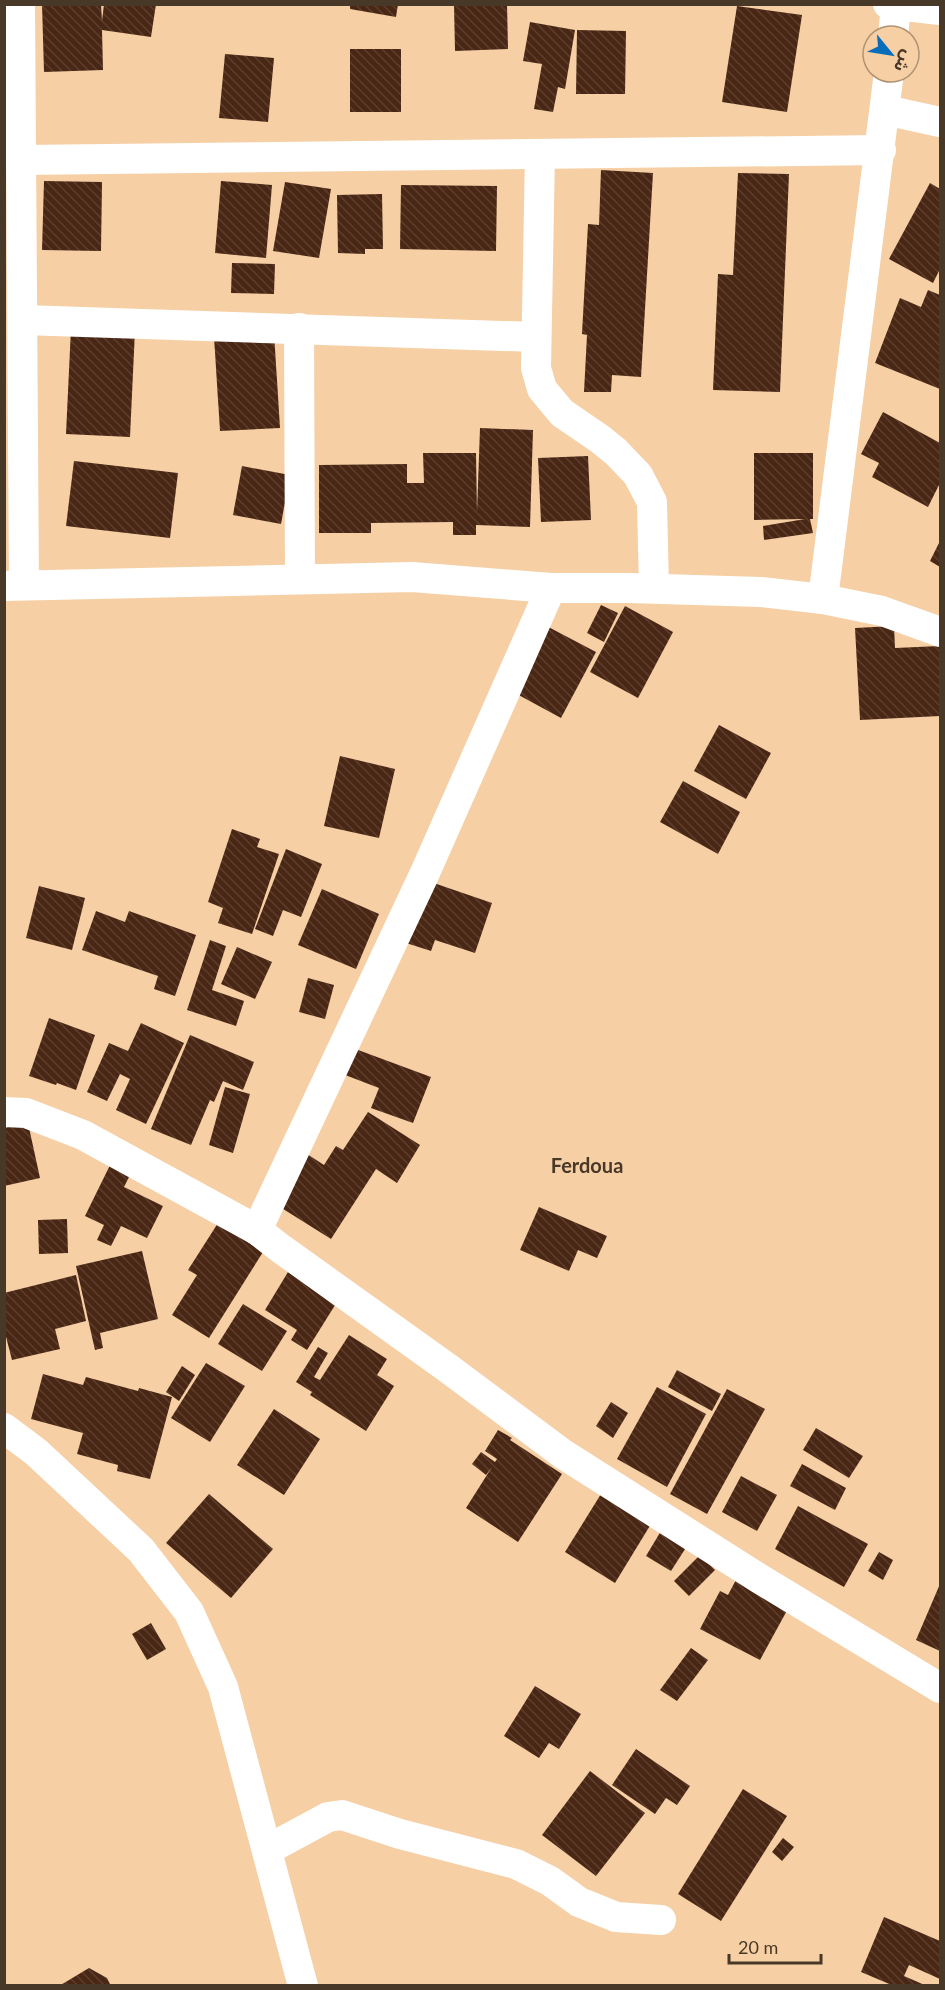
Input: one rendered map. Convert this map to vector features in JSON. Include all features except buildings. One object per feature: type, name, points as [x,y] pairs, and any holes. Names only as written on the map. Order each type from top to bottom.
[{"type":"street","points":[[20,4],[22,160],[16,306],[14,586],[412,577],[551,588],[654,588],[761,592],[823,599],[882,611],[940,632]]},
{"type":"street","points":[[893,24],[892,5],[940,10]]},
{"type":"street","points":[[823,599],[888,84]]},
{"type":"street","points":[[885,110],[940,122]]},
{"type":"street","points":[[22,160],[881,150]]},
{"type":"street","points":[[540,154],[536,368],[542,389],[562,413],[616,452],[638,475],[652,502],[654,588]]},
{"type":"street","points":[[16,306],[299,328],[537,337]]},
{"type":"street","points":[[299,328],[300,579]]},
{"type":"street","points":[[257,1230],[424,875],[551,588]]},
{"type":"street","points":[[4,1112],[26,1113],[83,1135],[257,1230],[563,1454],[760,1579],[940,1688]]},
{"type":"street","points":[[4,1428],[36,1452],[141,1550],[189,1611],[223,1687],[303,1986]]},
{"type":"street","points":[[267,1850],[328,1817],[342,1815],[400,1834],[516,1864],[550,1881],[579,1902],[616,1917],[661,1920]]},
{"type":"district","name":"Ferdoua","points":[[587,1166]]}]
